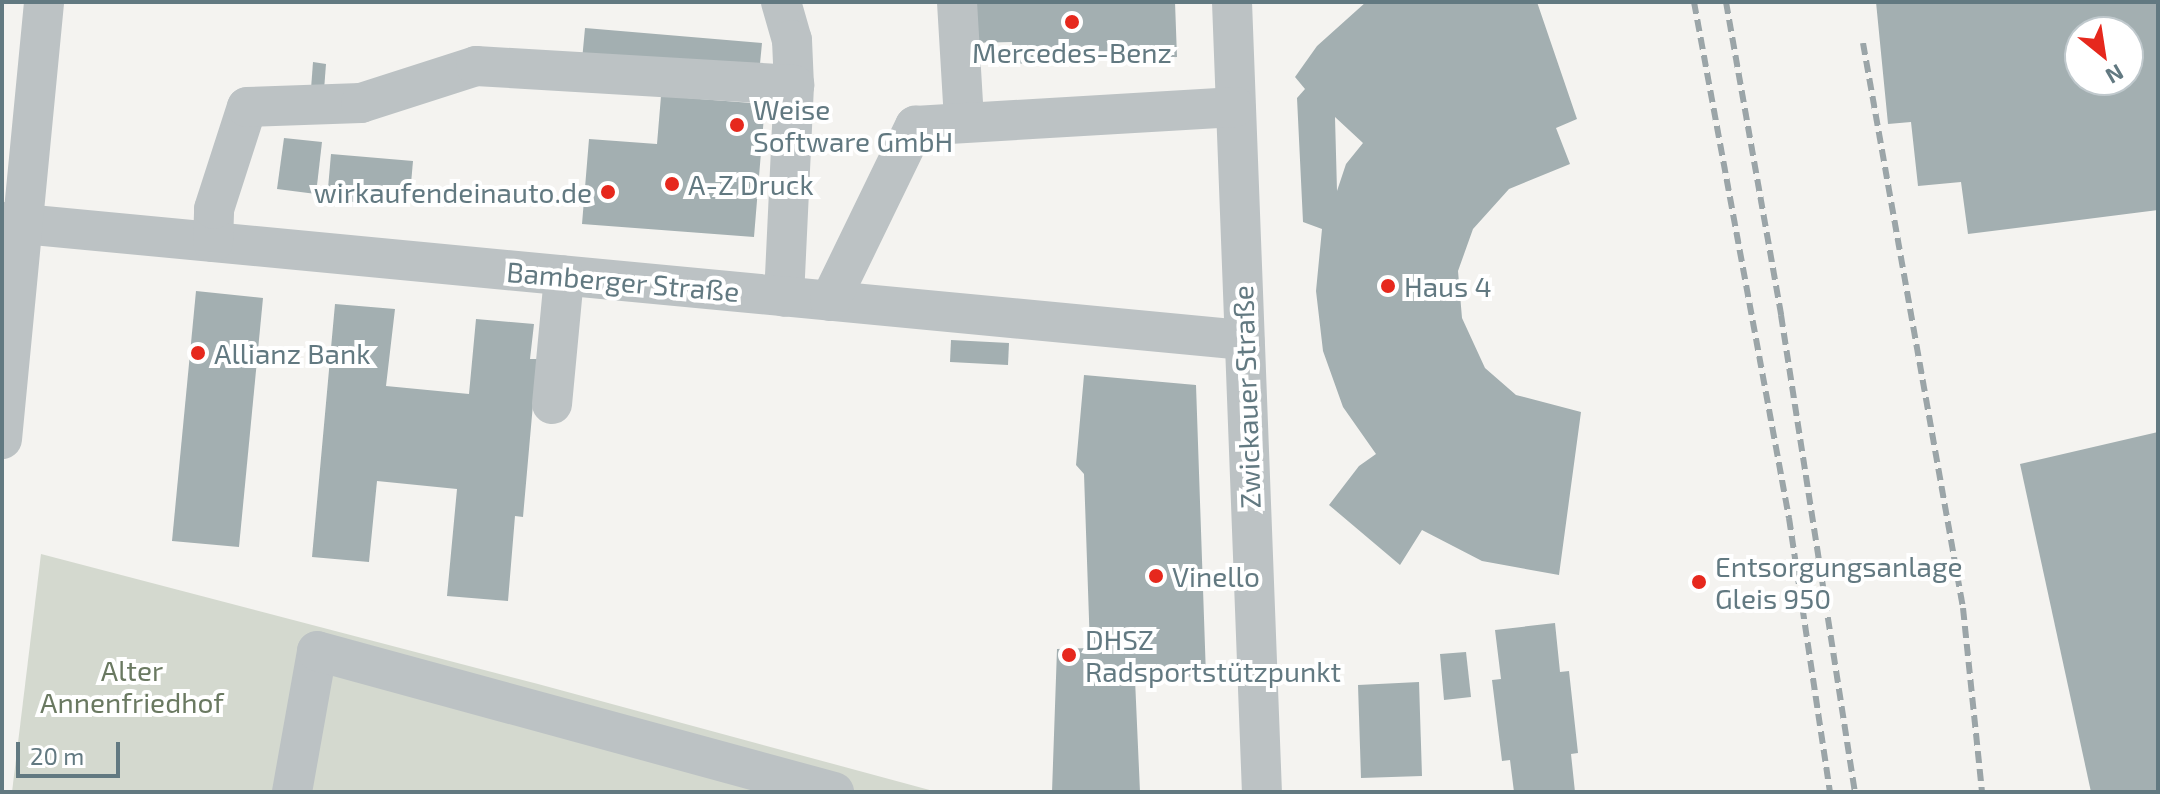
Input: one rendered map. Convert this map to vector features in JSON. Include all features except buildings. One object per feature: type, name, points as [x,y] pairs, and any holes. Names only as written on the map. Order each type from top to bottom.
[{"type":"street","points":[[2,439],[12,223],[44,2]]},
{"type":"street","points":[[781,2],[792,40],[794,85],[784,297]]},
{"type":"street","points":[[957,2],[964,121]]},
{"type":"street","name":"Zwickauer Straße","points":[[1232,2],[1262,792]]},
{"type":"street","points":[[213,242],[214,209],[247,107],[361,103],[476,66],[794,85]]},
{"type":"street","points":[[830,301],[915,126],[1235,107]]},
{"type":"street","name":"Bamberger Straße","points":[[12,223],[1244,340]]},
{"type":"street","points":[[552,404],[564,276]]},
{"type":"street","points":[[292,792],[317,651],[834,792]]},
{"type":"green space","name":"Alter Annenfriedhof","points":[[41,554],[538,684],[937,792],[12,792]]},
{"type":"railway","points":[[1694,2],[1789,518],[1830,792]]},
{"type":"railway","points":[[1726,2],[1781,315],[1855,792]]},
{"type":"railway","points":[[1863,43],[1963,608],[1982,792]]},
{"type":"place","name":"Mercedes-Benz","points":[[1072,22]]},
{"type":"place","name":"Weise Software GmbH","points":[[737,125]]},
{"type":"place","name":"A-Z Druck","points":[[672,184]]},
{"type":"place","name":"wirkaufendeinauto.de","points":[[608,192]]},
{"type":"place","name":"Haus 4","points":[[1388,286]]},
{"type":"place","name":"Allianz Bank","points":[[198,353]]},
{"type":"place","name":"Vinello","points":[[1156,576]]},
{"type":"place","name":"Entsorgungsanlage Gleis 950","points":[[1699,582]]},
{"type":"place","name":"DHSZ Radsportstützpunkt","points":[[1069,655]]}]
